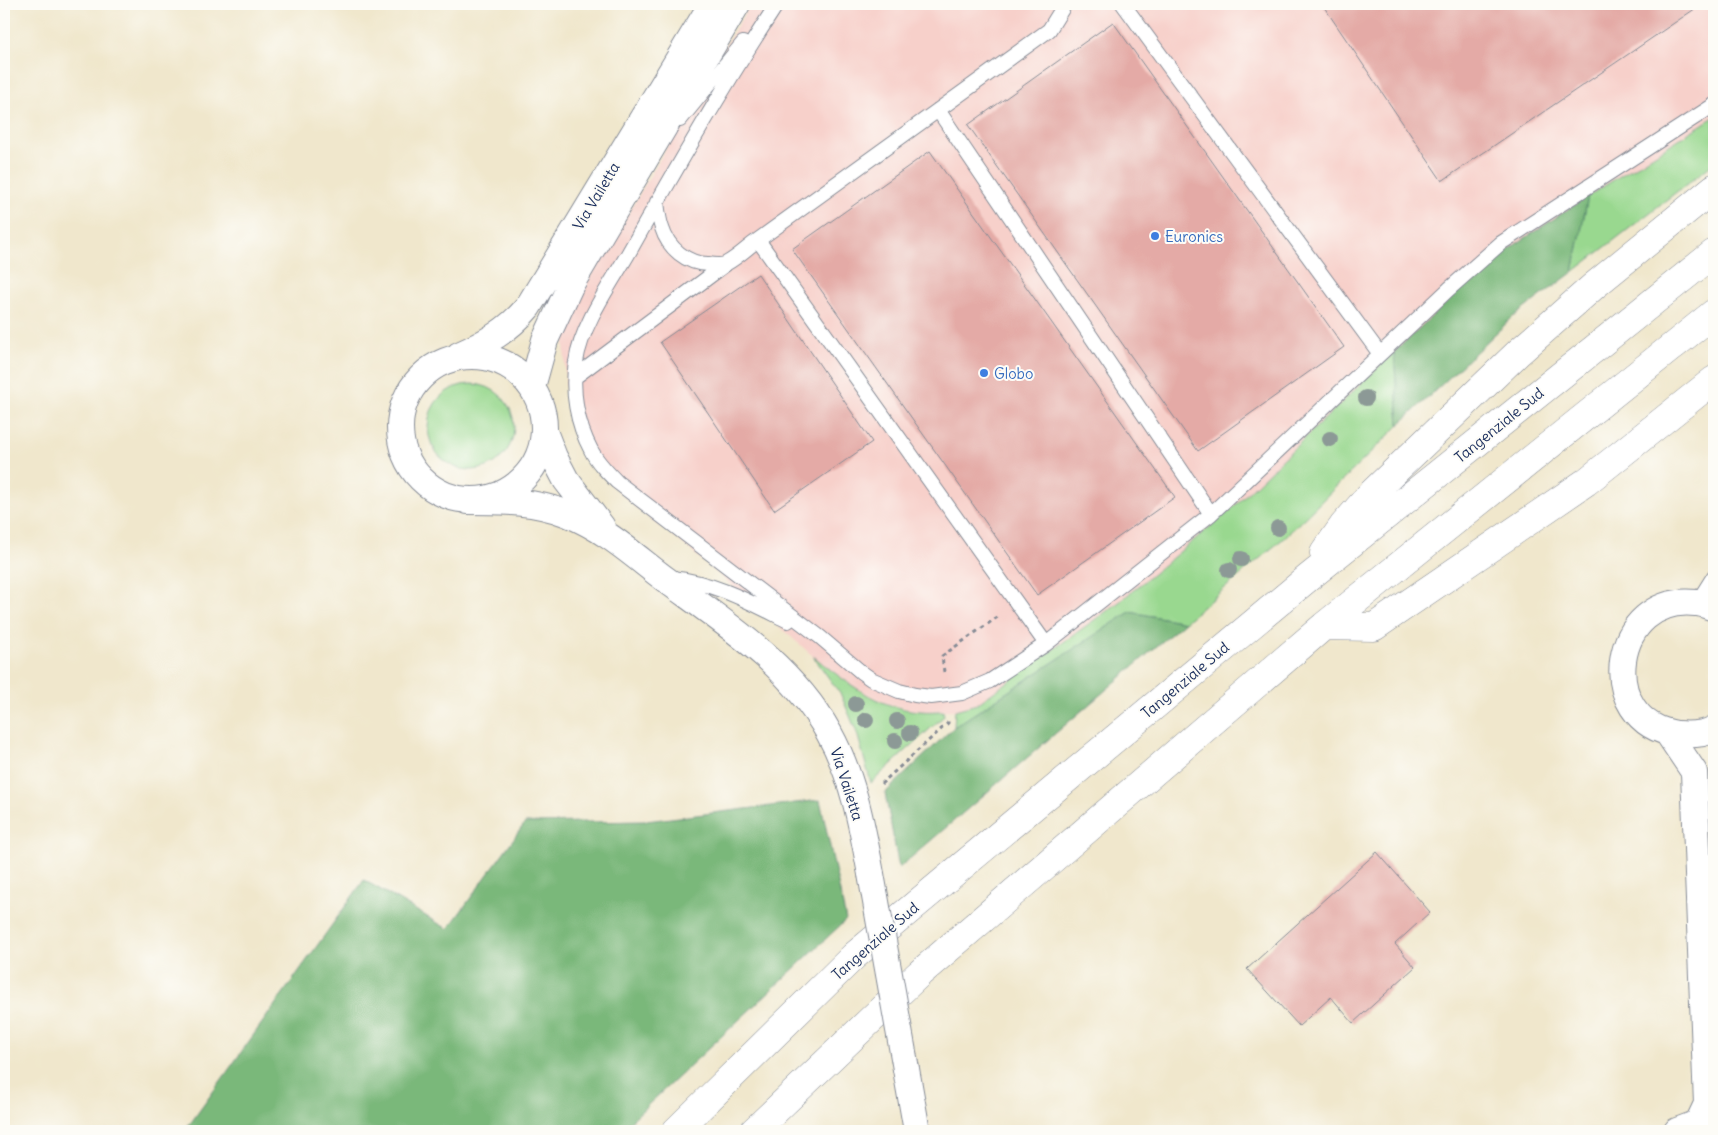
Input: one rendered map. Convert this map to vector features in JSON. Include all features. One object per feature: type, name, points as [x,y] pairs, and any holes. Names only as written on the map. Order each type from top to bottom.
[{"type":"highway","points":[[1308,578],[1343,526],[1390,474],[1564,311],[1714,188]]},
{"type":"highway","name":"Tangenziale Sud","points":[[676,1131],[854,956],[1308,578],[1714,253]]},
{"type":"highway","points":[[754,1131],[920,973],[1324,626],[1714,313]]},
{"type":"highway","points":[[1324,626],[1374,627],[1586,482],[1714,380]]},
{"type":"street","name":"Via Vailetta","points":[[451,358],[476,348],[496,336],[514,322],[528,307],[712,4]]},
{"type":"street","name":"Via Vailetta","points":[[532,387],[546,340],[564,296],[737,4]]},
{"type":"street","points":[[474,355],[496,359],[516,370],[532,387],[542,409],[545,434],[539,456],[528,475],[511,490],[490,499],[468,501],[444,495],[423,481],[407,461],[400,437],[401,412],[411,388],[428,370],[451,358],[474,355]]},
{"type":"street","name":"Via Vailetta","points":[[545,434],[566,480],[607,533]]},
{"type":"street","name":"Via Vailetta","points":[[468,501],[505,501],[537,505],[569,514],[607,533],[663,578],[745,638],[776,665],[818,714],[834,743],[851,786],[864,836],[917,1131]]},
{"type":"street","points":[[1706,606],[1675,603],[1654,611],[1637,625],[1626,643],[1621,664],[1623,686],[1632,706],[1648,722],[1667,732],[1689,735],[1714,729]]},
{"type":"street","points":[[1667,732],[1694,772],[1707,1104],[1698,1123],[1677,1131]]},
{"type":"lane","points":[[631,180],[776,4]]},
{"type":"lane","points":[[776,4],[657,202],[586,327],[578,350],[575,377],[577,406],[584,436],[591,451],[617,482],[820,637],[860,672],[899,691],[931,696],[962,693],[976,688],[990,681],[1046,644],[1211,514],[1456,282],[1501,244],[1714,105]]},
{"type":"lane","points":[[575,377],[758,240],[1050,30],[1065,4]]},
{"type":"lane","points":[[1123,4],[1380,354]]},
{"type":"lane","points":[[938,110],[1211,514]]},
{"type":"lane","points":[[657,202],[662,229],[674,249],[686,259],[695,263],[726,264]]},
{"type":"lane","points":[[758,240],[1046,644]]},
{"type":"lane","points":[[1706,606],[1714,576]]},
{"type":"lane","points":[[663,578],[691,581],[721,589],[820,637]]},
{"type":"shaded area","points":[[750,4],[1714,4],[1714,117],[1588,196],[1513,246],[1468,282],[1229,511],[1118,603],[977,704],[955,710],[918,711],[885,703],[850,685],[813,656],[679,540],[640,511],[598,472],[574,426],[566,390],[564,343],[578,295],[607,250]]},
{"type":"green space","points":[[1714,117],[1714,163],[1573,272],[1588,196]]},
{"type":"green space","points":[[1588,196],[1573,272],[1513,317],[1399,425],[1394,352],[1468,282],[1513,246]]},
{"type":"green space","points":[[1394,352],[1399,425],[1285,537],[1185,622],[1130,612],[954,727],[955,710],[977,704],[1118,603],[1229,511]]},
{"type":"green space","points":[[471,384],[487,387],[495,391],[507,403],[511,411],[514,427],[511,443],[507,451],[495,463],[487,467],[471,470],[455,467],[447,463],[435,451],[431,443],[428,427],[431,411],[435,403],[447,391],[455,387]]},
{"type":"green space","points":[[1130,612],[1185,622],[899,868],[885,793],[954,727]]},
{"type":"green space","points":[[813,656],[850,684],[876,699],[905,709],[943,711],[944,716],[871,783],[857,733],[841,695]]},
{"type":"green space","points":[[820,800],[846,920],[620,1131],[185,1131],[364,880],[448,929],[525,823],[646,821]]},
{"type":"building","points":[[1322,4],[1702,4],[1442,181]]},
{"type":"building","points":[[1113,22],[1344,347],[1198,451],[968,125]]},
{"type":"building","points":[[930,151],[1175,497],[1037,595],[792,249]]},
{"type":"building","points":[[758,274],[872,442],[774,510],[660,342]]},
{"type":"building","points":[[1377,852],[1430,912],[1395,944],[1415,967],[1353,1023],[1331,997],[1299,1026],[1247,969]]},
{"type":"place","name":"Euronics","points":[[1155,236]]},
{"type":"place","name":"Globo","points":[[984,373]]}]
